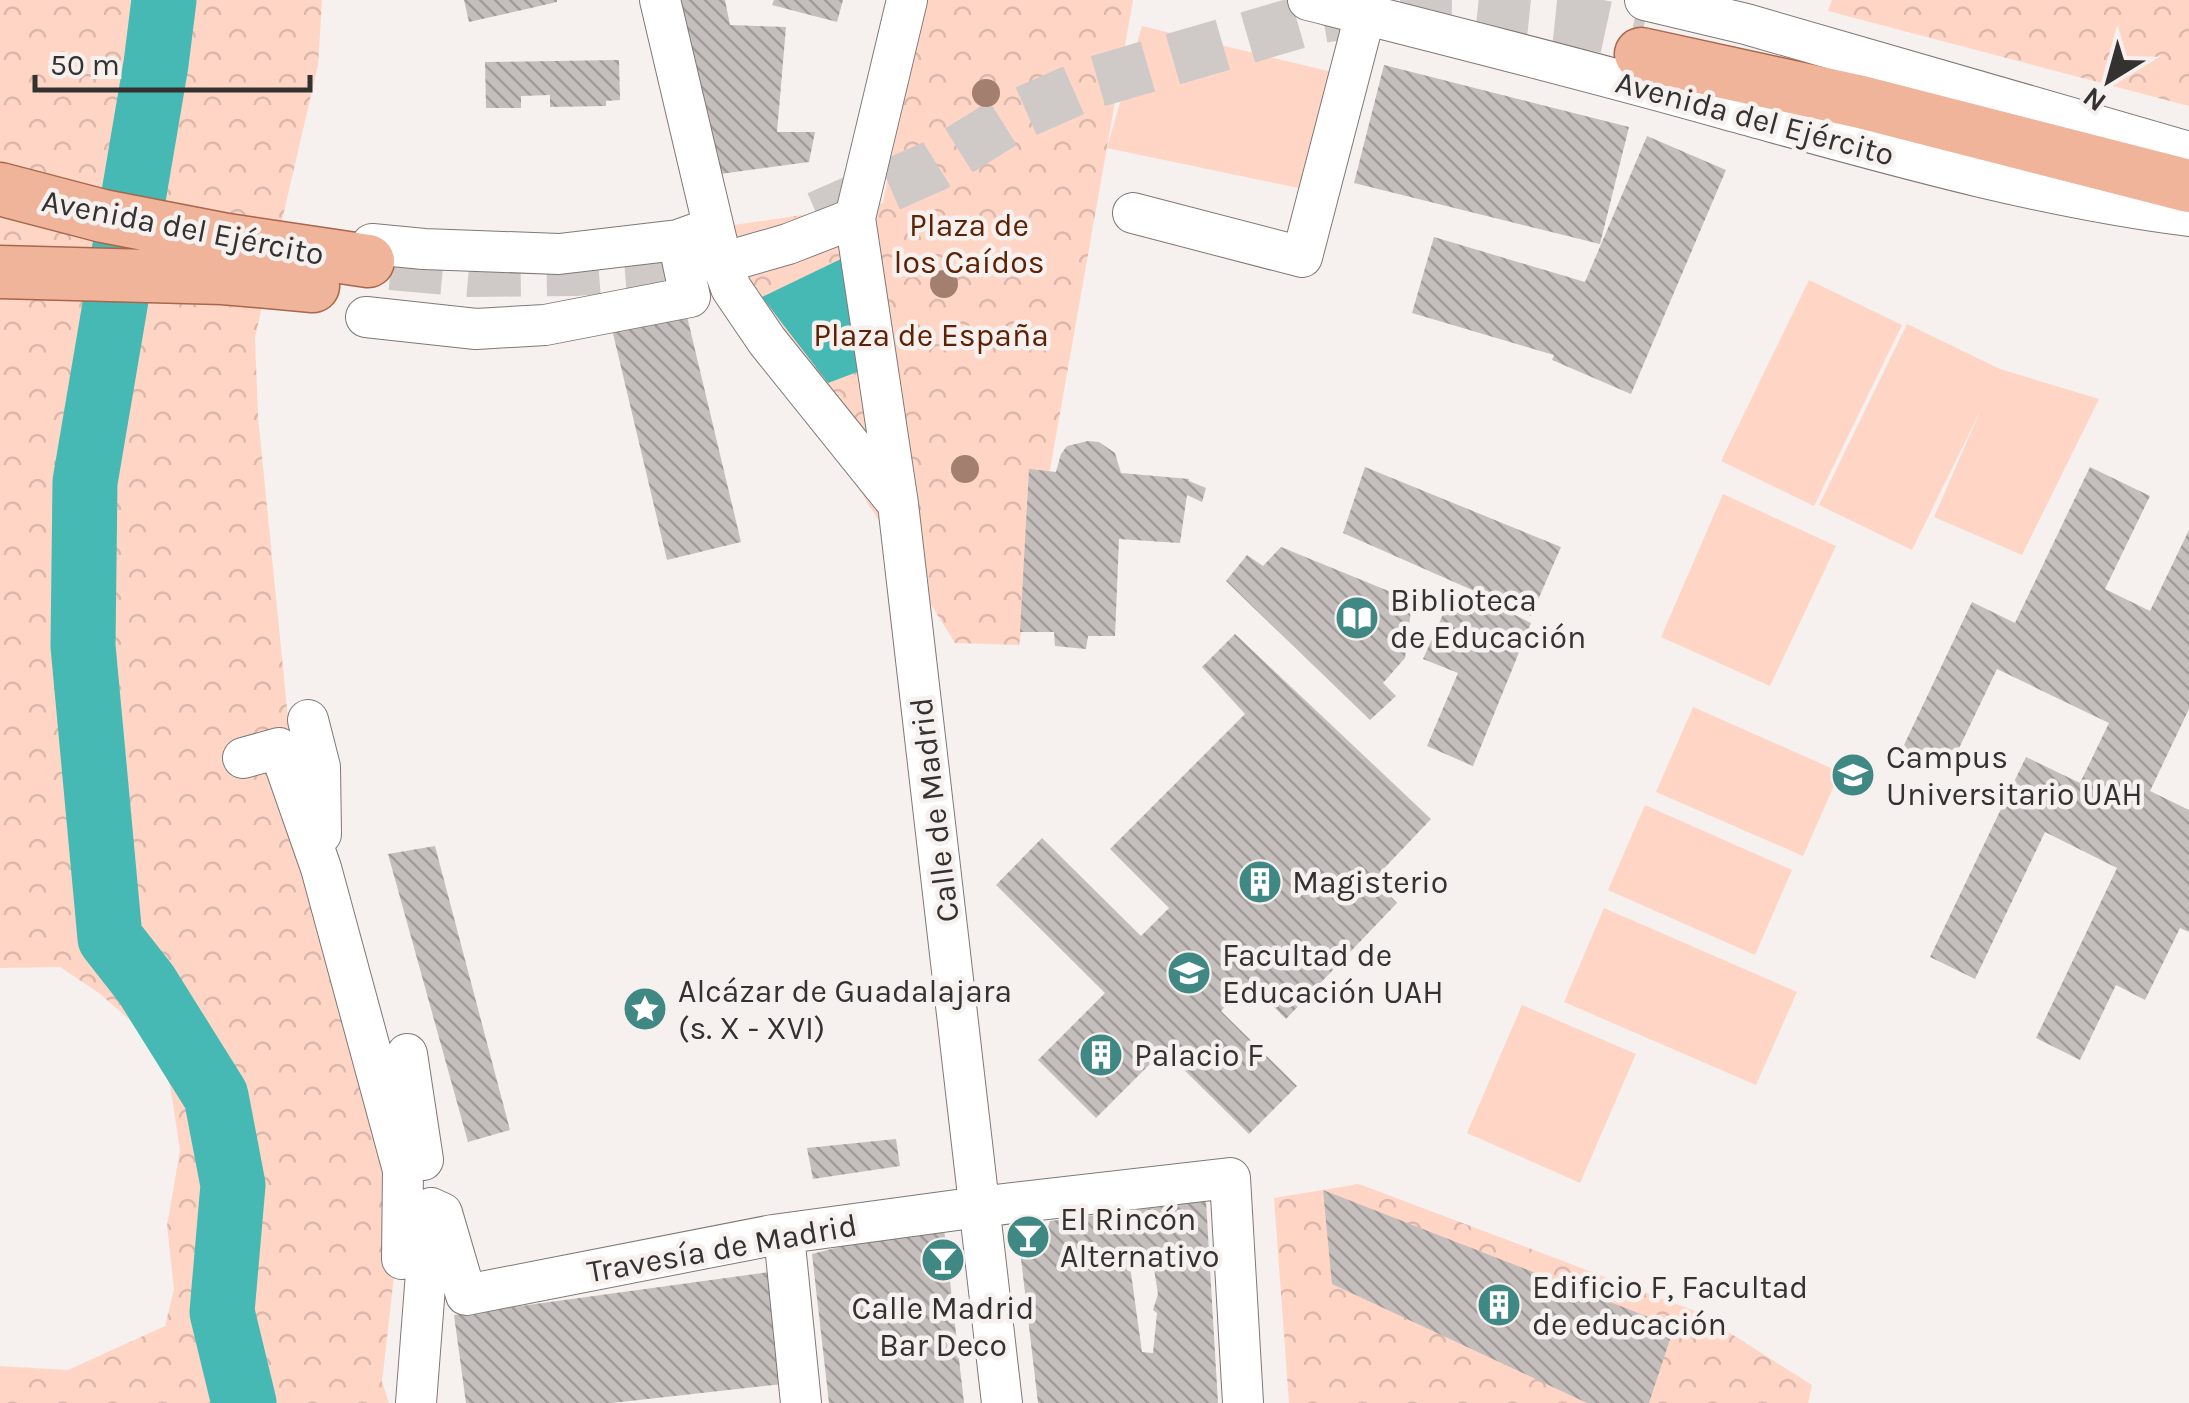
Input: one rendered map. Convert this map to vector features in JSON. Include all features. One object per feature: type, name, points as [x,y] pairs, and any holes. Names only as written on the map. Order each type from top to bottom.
[{"type":"main road","name":"Avenida del Ejército","points":[[1643,30],[1861,102],[2189,186]]},
{"type":"main road","name":"Avenida del Ejército","points":[[0,189],[103,216],[225,259]]},
{"type":"main road","name":"Avenida del Ejército","points":[[0,272],[225,259],[368,278]]},
{"type":"street","points":[[660,0],[711,255],[767,341],[898,504]]},
{"type":"street","points":[[368,278],[424,250],[711,255],[788,244],[856,228],[907,0]]},
{"type":"street","name":"Avenida del Ejército","points":[[1318,1],[1910,160],[2082,200],[2189,216]]},
{"type":"street","name":"Avenida del Ejército","points":[[1643,30],[1727,9],[2189,152]]},
{"type":"street","points":[[1134,214],[1302,257],[1365,14]]},
{"type":"street","name":"Calle de Madrid","points":[[856,228],[889,431],[1002,1403]]},
{"type":"street","points":[[368,278],[476,330],[545,325],[690,297],[711,255]]},
{"type":"street","points":[[308,720],[320,767],[322,868]]},
{"type":"street","points":[[243,758],[279,748],[322,868],[403,1170],[401,1403]]},
{"type":"street","points":[[406,1054],[431,1208],[416,1403]]},
{"type":"street","name":"Travesía de Madrid","points":[[431,1208],[442,1212],[466,1294],[778,1235],[1230,1178],[1243,1403]]},
{"type":"street","points":[[778,1235],[792,1402]]},
{"type":"green space","points":[[0,0],[322,0],[318,65],[255,337],[258,416],[298,819],[399,1232],[382,1382],[389,1403],[0,1403],[0,1366],[68,1370],[165,1326],[174,1289],[167,1226],[180,1150],[170,1085],[147,1035],[99,993],[60,967],[0,968]]},
{"type":"green space","name":"Plaza de los Caídos","points":[[922,0],[1133,0],[1019,645],[955,643],[767,341],[714,228],[883,203]]},
{"type":"green space","points":[[1832,0],[2189,0],[2189,106],[1828,11]]},
{"type":"green space","points":[[1142,26],[1332,72],[1303,189],[1107,148]]},
{"type":"green space","points":[[1809,280],[1902,325],[1814,506],[1721,461]]},
{"type":"green space","points":[[1907,324],[2000,369],[2099,399],[2022,555],[1934,517],[1982,407],[1912,550],[1819,505]]},
{"type":"green space","points":[[1723,494],[1836,546],[1770,686],[1661,637]]},
{"type":"green space","points":[[1693,707],[1840,772],[1803,856],[1656,792]]},
{"type":"green space","points":[[1645,805],[1792,870],[1755,955],[1608,890]]},
{"type":"green space","points":[[1604,908],[1797,992],[1756,1085],[1564,1002]]},
{"type":"green space","points":[[1522,1005],[1636,1054],[1580,1183],[1467,1133]]},
{"type":"green space","points":[[1359,1184],[1695,1311],[1812,1385],[1808,1403],[1289,1403],[1274,1198]]},
{"type":"water","points":[[843,258],[865,369],[828,383],[762,297]]},
{"type":"building","points":[[464,0],[557,0],[557,2],[469,22]]},
{"type":"building","points":[[673,0],[725,0],[730,25],[786,27],[777,132],[815,132],[809,162],[713,175]]},
{"type":"building","points":[[774,0],[843,0],[837,22],[772,5]]},
{"type":"building","points":[[619,60],[620,100],[606,101],[606,106],[550,107],[550,95],[521,96],[521,108],[486,108],[485,62]]},
{"type":"building","points":[[1384,65],[1629,127],[1600,244],[1354,183]]},
{"type":"building","points":[[1647,136],[1726,170],[1631,394],[1552,360],[1554,355],[1412,313],[1434,237],[1585,282]]},
{"type":"building","points":[[685,308],[741,542],[667,560],[611,325]]},
{"type":"building","points":[[1099,442],[1115,453],[1121,473],[1189,479],[1206,488],[1202,502],[1187,495],[1180,543],[1119,539],[1115,636],[1088,636],[1086,649],[1055,646],[1054,632],[1020,632],[1029,469],[1056,472],[1067,446]]},
{"type":"building","points":[[1365,467],[1561,547],[1531,616],[1343,533]]},
{"type":"building","points":[[2090,467],[2150,496],[2105,589],[2150,611],[2189,530],[2189,709],[2150,791],[2189,810],[2189,932],[2180,928],[2145,1000],[2116,985],[2080,1060],[2036,1038],[2117,868],[2045,832],[1975,979],[1930,957],[2026,757],[2080,783],[2109,723],[1997,669],[1949,769],[1903,747],[1972,602],[2015,623]]},
{"type":"building","points":[[1281,547],[1408,599],[1411,610],[1405,658],[1383,683],[1396,696],[1370,720],[1226,581],[1247,555],[1263,566]]},
{"type":"building","points":[[1453,592],[1489,602],[1531,623],[1473,766],[1427,746],[1458,673],[1423,659]]},
{"type":"building","name":"Magisterio","points":[[1235,634],[1431,819],[1374,879],[1397,903],[1286,1019],[1249,982],[1221,1011],[1297,1086],[1249,1134],[1164,1050],[1096,1118],[1038,1060],[1105,993],[996,885],[1042,838],[1141,936],[1169,908],[1110,849],[1245,714],[1202,667]]},
{"type":"building","points":[[435,846],[510,1130],[468,1142],[388,854]]},
{"type":"building","points":[[896,1139],[900,1166],[813,1179],[807,1148]]},
{"type":"building","name":"Edificio F, Facultad de educación","points":[[1323,1190],[1674,1327],[1649,1403],[1587,1403],[1332,1284]]},
{"type":"building","points":[[1206,1201],[1218,1403],[1038,1403],[1020,1250],[1040,1250],[1050,1221]],"holes":[[[1153,1263],[1158,1294],[1153,1310],[1157,1313],[1153,1353],[1142,1352],[1130,1266]]]},
{"type":"building","points":[[943,1220],[964,1403],[829,1403],[812,1254]]},
{"type":"building","points":[[769,1272],[783,1384],[612,1403],[466,1403],[454,1315]]},
{"type":"waterway","points":[[164,0],[85,482],[83,646],[110,938],[146,984],[216,1096],[233,1185],[222,1312],[244,1403]]},
{"type":"tunnel","points":[[818,217],[934,166],[1011,118],[1088,84],[1311,19],[1393,5],[1453,6],[1559,17],[1642,35]]},
{"type":"tunnel","points":[[391,264],[470,271],[575,270],[679,262],[731,248]]},
{"type":"place","name":"Biblioteca de Educación","points":[[1357,618]]},
{"type":"place","name":"Campus Universitario UAH","points":[[1853,775]]},
{"type":"place","name":"Magisterio","points":[[1260,882]]},
{"type":"place","name":"Facultad de Educación UAH","points":[[1189,973]]},
{"type":"place","name":"Alcázar de Guadalajara (s. X - XVI)","points":[[645,1009]]},
{"type":"place","name":"Palacio F","points":[[1101,1055]]},
{"type":"place","name":"El Rincón Alternativo","points":[[1028,1237]]},
{"type":"place","name":"Calle Madrid Bar Deco","points":[[943,1260]]},
{"type":"place","name":"Edificio F, Facultad de educación","points":[[1499,1305]]},
{"type":"park label","name":"Plaza de España","points":[[931,335]]}]
